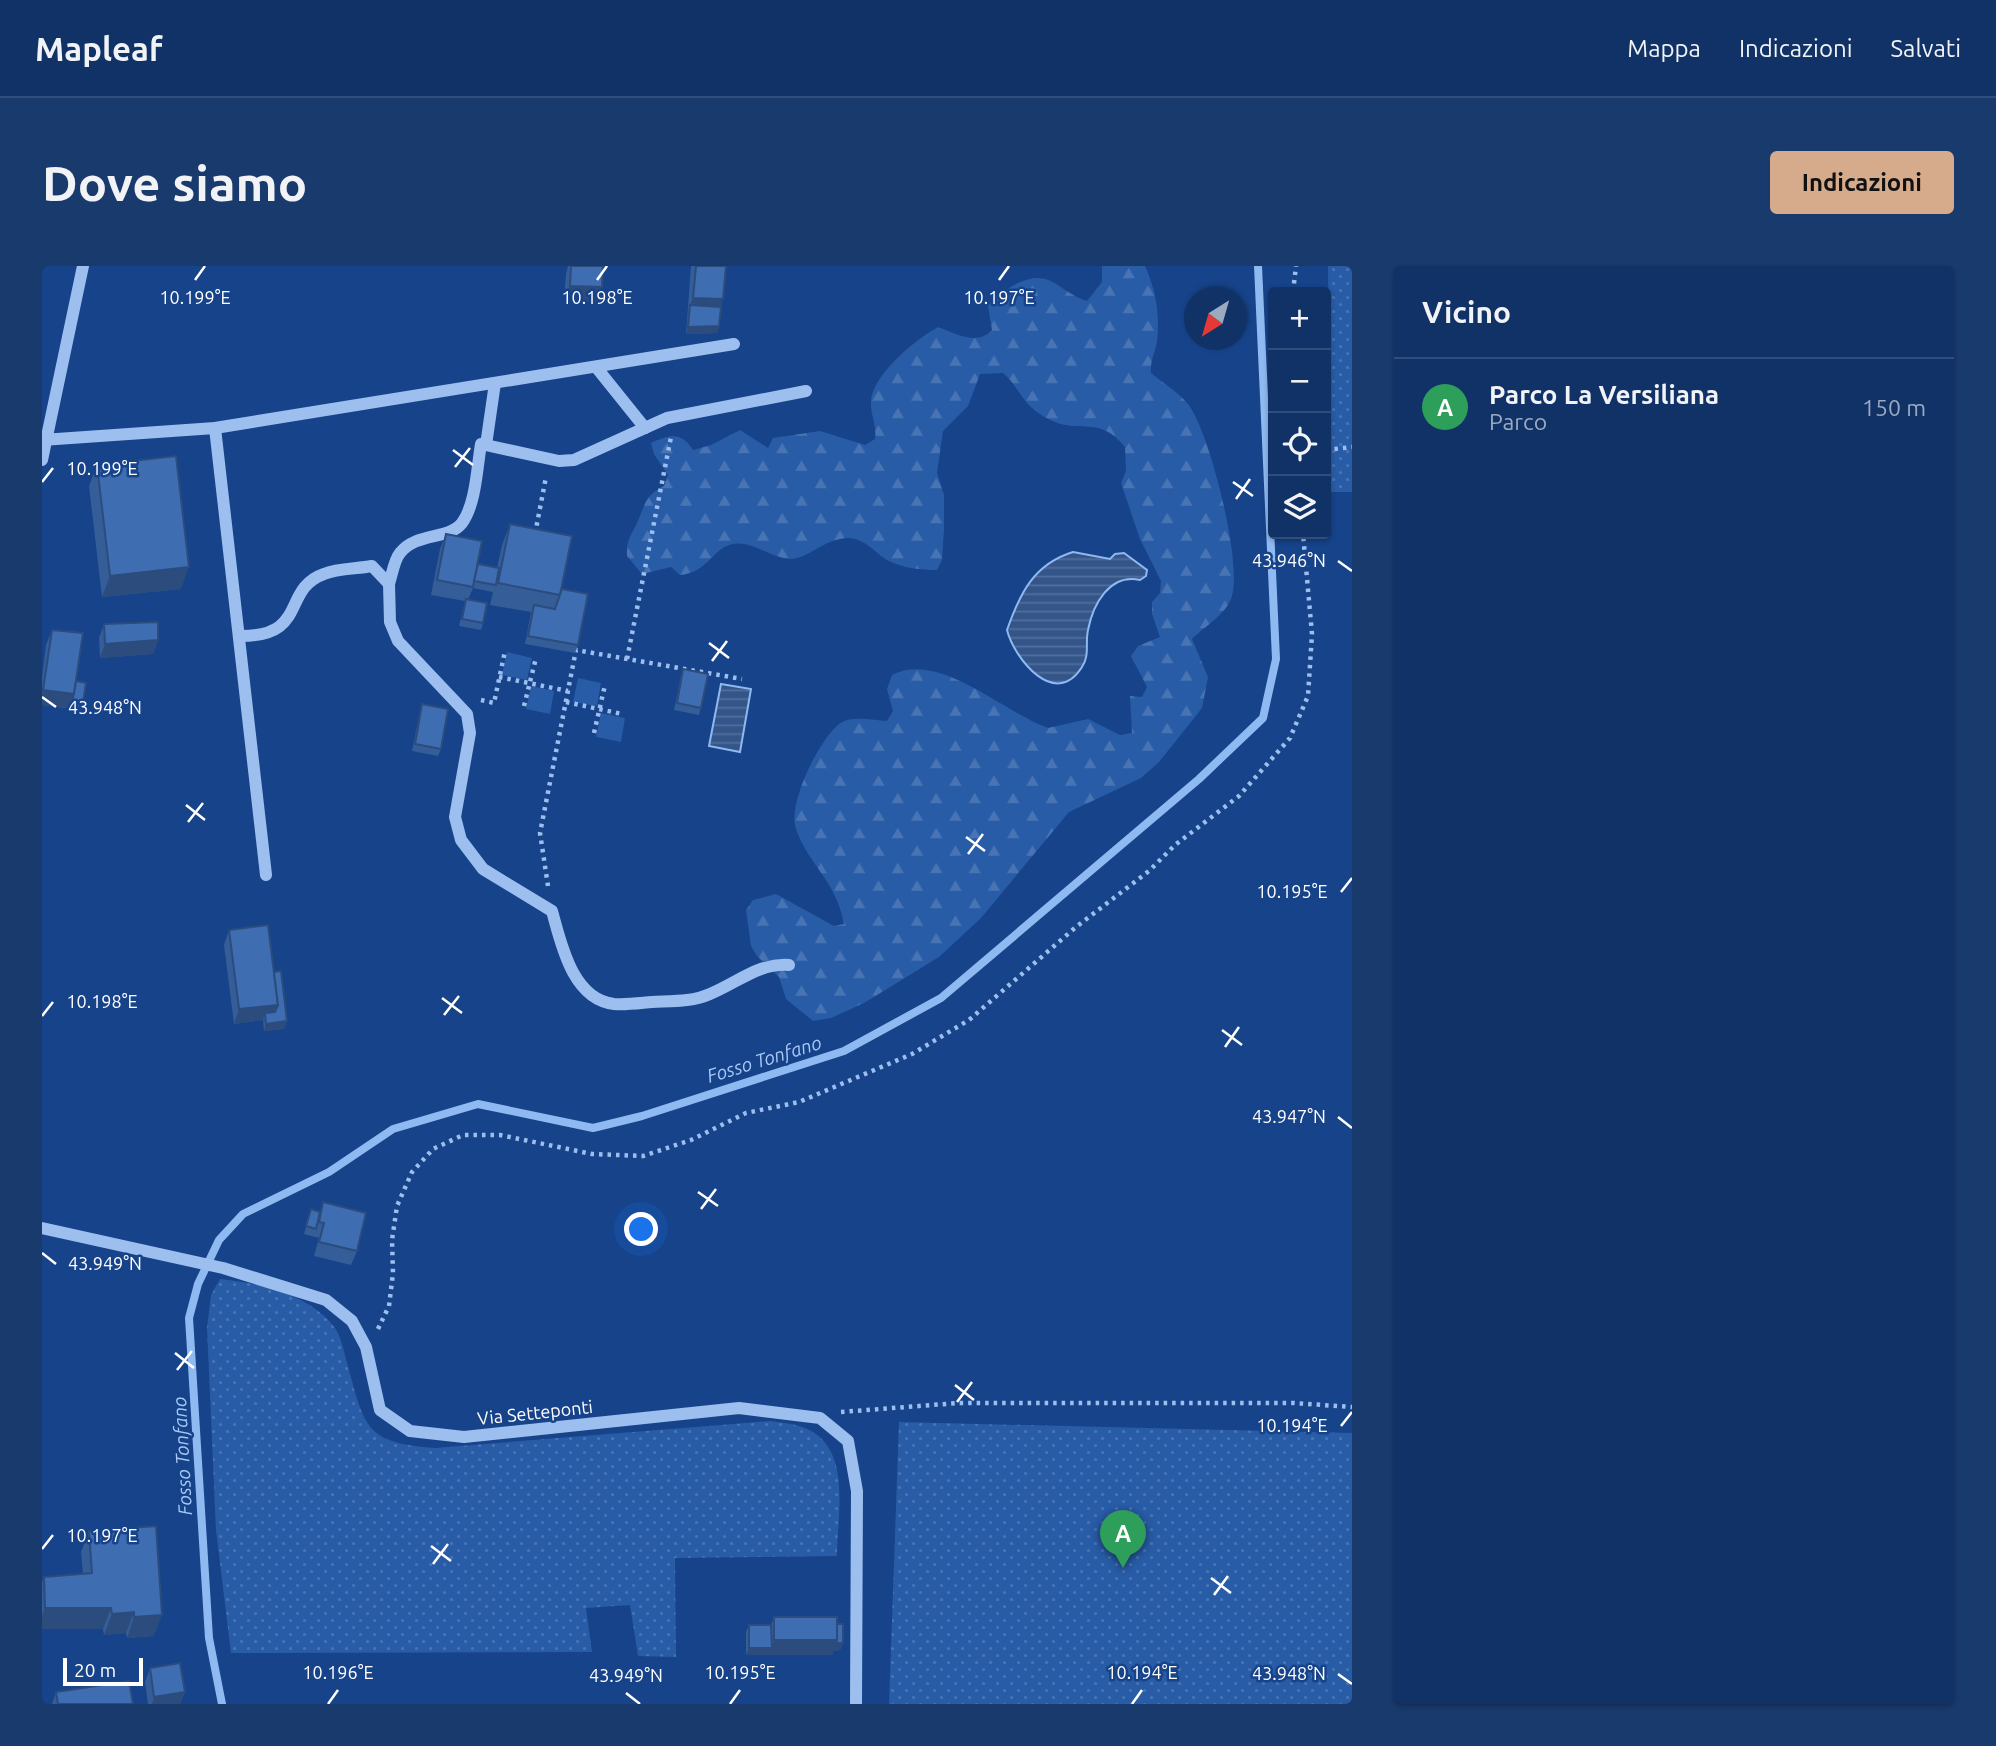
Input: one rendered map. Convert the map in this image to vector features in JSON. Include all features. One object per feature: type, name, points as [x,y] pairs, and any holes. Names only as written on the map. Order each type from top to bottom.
[{"type":"street","points":[[42,460],[82,266]]},
{"type":"street","points":[[44,440],[215,428],[734,344]]},
{"type":"street","points":[[596,366],[645,428]]},
{"type":"street","points":[[486,445],[495,383]]},
{"type":"street","points":[[239,636],[262,636],[275,632],[307,585],[323,574],[372,566],[399,554],[419,538],[454,530],[462,523],[468,511],[481,444],[549,459],[574,460],[676,416],[806,391]]},
{"type":"street","points":[[215,428],[267,876]]},
{"type":"street","points":[[399,554],[389,584],[390,622],[398,641],[467,714],[470,733],[455,817],[461,840],[483,869],[552,911],[573,974],[583,986],[613,1004],[694,1000],[727,986],[760,967],[789,965]]},
{"type":"street","points":[[372,566],[389,584]]},
{"type":"street","name":"Via Setteponti","points":[[42,1228],[223,1268],[326,1300],[352,1321],[366,1347],[380,1410],[410,1431],[464,1437],[739,1408],[820,1418]]},
{"type":"street","points":[[820,1418],[848,1441],[857,1491],[856,1704]]},
{"type":"path","points":[[1294,287],[1296,266]]},
{"type":"path","points":[[627,659],[676,416]]},
{"type":"path","points":[[1331,449],[1352,447]]},
{"type":"path","points":[[534,541],[549,459]]},
{"type":"path","points":[[366,1347],[389,1306],[393,1273],[392,1240],[397,1206],[412,1172],[433,1149],[464,1135],[500,1135],[593,1154],[643,1156],[691,1139],[746,1113],[799,1102],[912,1055],[969,1020],[1076,927],[1149,871],[1175,845],[1238,796],[1290,738],[1308,696],[1312,673],[1312,634],[1303,539]]},
{"type":"path","points":[[552,911],[540,833],[576,650],[742,679]]},
{"type":"path","points":[[446,692],[494,703],[505,651]]},
{"type":"path","points":[[524,706],[536,658]]},
{"type":"path","points":[[499,677],[568,691]]},
{"type":"path","points":[[594,733],[605,685]]},
{"type":"path","points":[[566,702],[622,713]]},
{"type":"path","points":[[820,1418],[860,1409],[958,1402],[1294,1403],[1352,1407]]},
{"type":"green space","points":[[1102,266],[1145,266],[1152,284],[1158,322],[1151,373],[1188,404],[1197,419],[1222,498],[1234,579],[1232,596],[1225,608],[1192,639],[1208,677],[1202,708],[1159,762],[1141,778],[1069,812],[981,918],[939,957],[864,1003],[831,1018],[813,1021],[786,999],[779,977],[757,956],[751,946],[746,910],[753,900],[776,894],[834,926],[844,924],[829,884],[801,842],[794,818],[796,804],[814,758],[839,724],[856,719],[887,721],[893,711],[887,689],[892,675],[910,670],[930,671],[951,677],[1048,728],[1088,719],[1120,735],[1132,733],[1130,696],[1142,697],[1147,687],[1131,656],[1138,646],[1160,637],[1152,614],[1152,602],[1160,593],[1161,581],[1140,539],[1121,483],[1126,471],[1125,447],[1106,431],[1048,419],[1026,402],[1003,373],[980,374],[968,406],[943,431],[937,473],[944,495],[944,529],[942,560],[937,570],[894,563],[865,543],[847,538],[792,559],[745,544],[729,545],[703,566],[680,575],[671,567],[642,574],[627,556],[629,540],[646,502],[652,493],[664,486],[668,475],[654,454],[651,443],[674,436],[684,440],[693,450],[711,445],[740,430],[768,448],[773,438],[820,431],[865,445],[875,439],[871,401],[879,380],[918,340],[938,327],[973,338],[986,335],[992,330],[988,306],[1003,292],[1026,280],[1045,279],[1087,301],[1102,282]]},
{"type":"green space","points":[[1328,266],[1352,266],[1352,492],[1331,492],[1331,287],[1328,287]]},
{"type":"green space","points":[[507,652],[532,658],[527,680],[502,675]]},
{"type":"green space","points":[[578,678],[601,683],[597,706],[573,702]]},
{"type":"green space","points":[[531,686],[554,691],[550,714],[526,709]]},
{"type":"green space","points":[[601,713],[625,718],[621,742],[596,737]]},
{"type":"green space","points":[[220,1279],[282,1292],[324,1316],[339,1337],[364,1417],[371,1428],[394,1442],[435,1448],[770,1421],[808,1429],[825,1442],[833,1456],[837,1472],[837,1556],[675,1558],[676,1657],[638,1656],[630,1605],[586,1608],[592,1652],[231,1653],[216,1530],[207,1328],[211,1295]]},
{"type":"green space","points":[[899,1422],[1352,1433],[1352,1704],[889,1704]]},
{"type":"shaded area","points":[[1073,552],[1110,559],[1115,554],[1124,553],[1147,570],[1146,576],[1140,580],[1120,581],[1105,593],[1090,620],[1087,653],[1082,667],[1071,679],[1060,683],[1048,682],[1037,675],[1018,654],[1007,630],[1023,592],[1038,572],[1060,557]]},
{"type":"shaded area","points":[[721,684],[751,689],[740,752],[709,746]]},
{"type":"building","points":[[571,266],[603,266],[602,287],[570,286]]},
{"type":"building","points":[[696,266],[726,266],[723,299],[693,298]]},
{"type":"building","points":[[690,305],[721,307],[719,326],[688,327]]},
{"type":"building","points":[[176,456],[189,567],[110,576],[97,465]]},
{"type":"building","points":[[510,524],[572,536],[560,595],[498,583]]},
{"type":"building","points":[[446,534],[482,541],[473,587],[437,580]]},
{"type":"building","points":[[478,564],[499,568],[496,585],[474,581]]},
{"type":"building","points":[[562,589],[588,594],[578,645],[528,636],[534,605],[555,609]]},
{"type":"building","points":[[466,599],[487,603],[483,623],[462,619]]},
{"type":"building","points":[[158,622],[158,640],[105,644],[104,624]]},
{"type":"building","points":[[52,630],[83,633],[74,694],[43,690]]},
{"type":"building","points":[[683,669],[708,674],[701,708],[677,703]]},
{"type":"building","points":[[76,681],[86,683],[83,703],[72,701]]},
{"type":"building","points":[[422,704],[448,709],[441,749],[415,744]]},
{"type":"building","points":[[268,925],[278,1005],[239,1009],[229,930]]},
{"type":"building","points":[[281,971],[287,1021],[266,1024],[265,1013],[275,1012],[278,1005],[274,972]]},
{"type":"building","points":[[323,1202],[366,1213],[357,1251],[319,1242],[324,1223],[319,1222]]},
{"type":"building","points":[[311,1209],[320,1212],[316,1229],[306,1226]]},
{"type":"building","points":[[156,1526],[162,1615],[134,1617],[134,1612],[112,1614],[111,1608],[45,1608],[44,1577],[92,1573],[89,1531]]},
{"type":"building","points":[[774,1617],[837,1617],[837,1640],[774,1640]]},
{"type":"building","points":[[837,1624],[843,1624],[843,1643],[836,1643]]},
{"type":"building","points":[[749,1625],[771,1625],[772,1648],[749,1648]]},
{"type":"building","points":[[180,1663],[185,1692],[154,1697],[150,1668]]},
{"type":"building","points":[[129,1681],[133,1704],[58,1704],[56,1692]]},
{"type":"waterway","name":"Fosso Tonfano","points":[[222,1704],[209,1638],[189,1318],[198,1284],[219,1240],[243,1214],[329,1172],[393,1129],[478,1104],[593,1128],[642,1116],[844,1051],[941,998],[1199,779],[1263,718],[1276,659],[1258,266]]},
{"type":"place","name":"Parco La Versiliana","points":[[1123,1568]]}]
